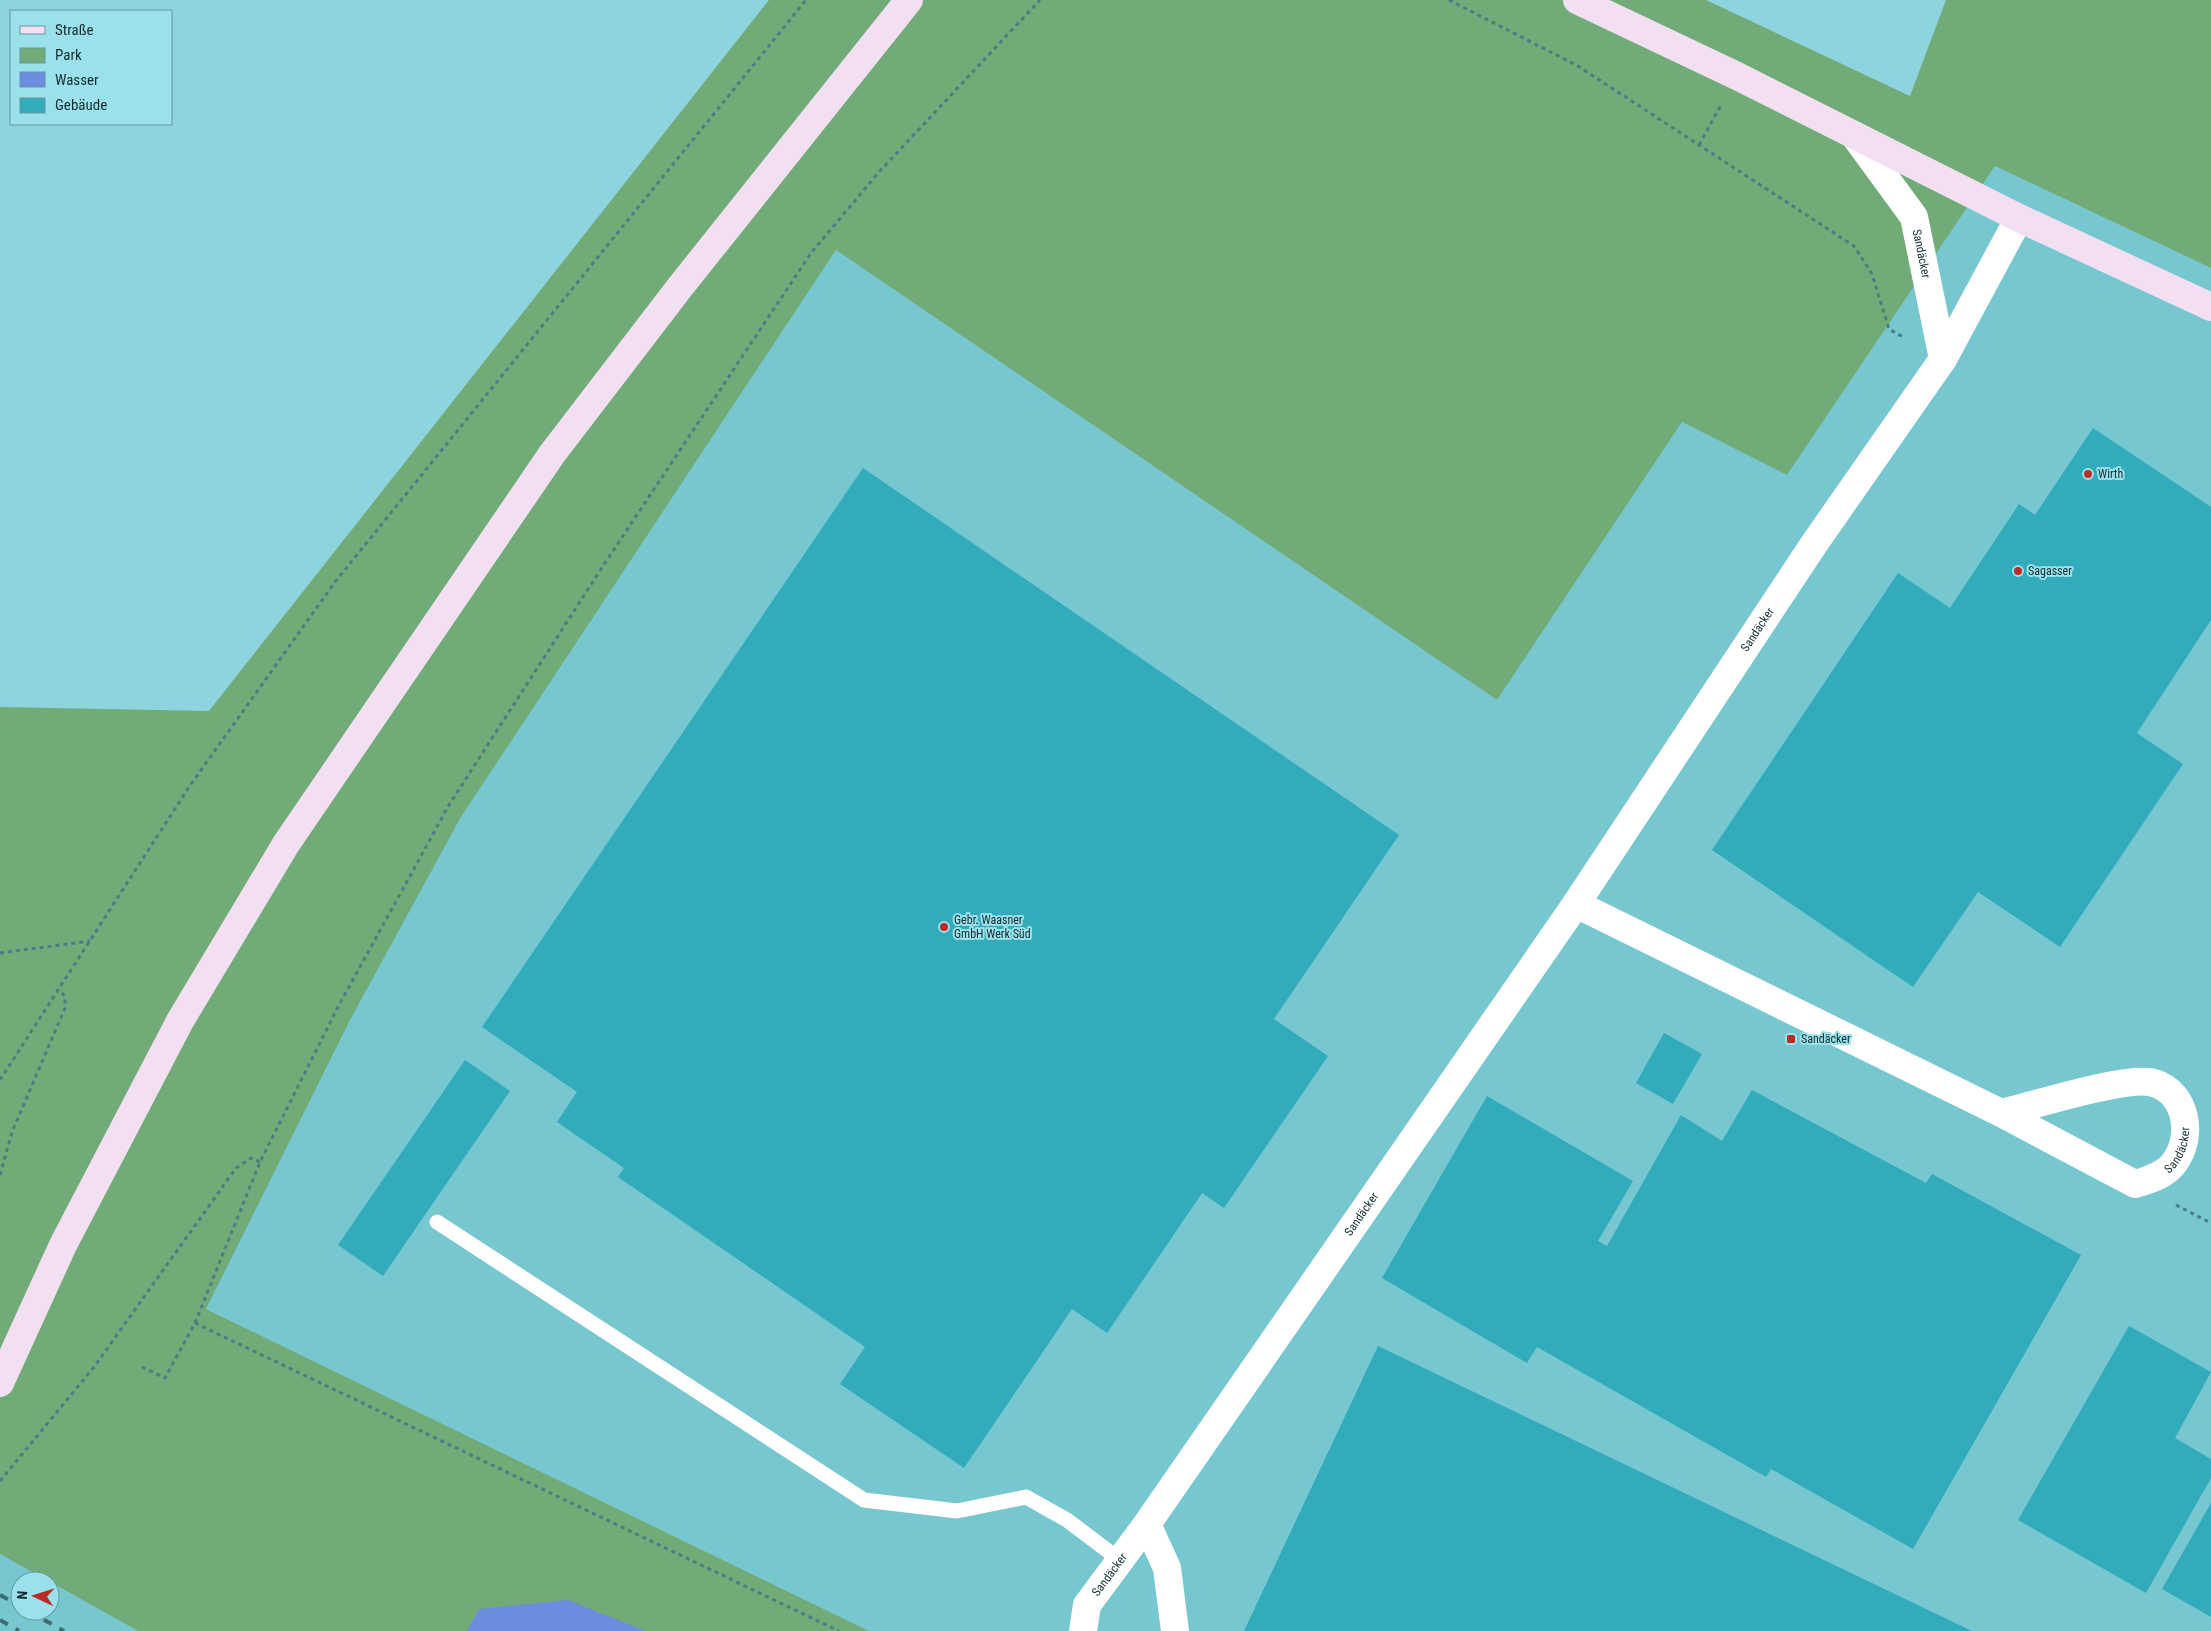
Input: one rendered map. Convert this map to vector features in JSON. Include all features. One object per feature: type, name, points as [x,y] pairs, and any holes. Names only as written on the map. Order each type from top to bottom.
[{"type":"main road","points":[[0,1383],[63,1245],[180,1021],[286,844],[552,454],[680,287],[909,0]]},
{"type":"main road","points":[[1577,0],[1737,76],[2019,218],[2211,307]]},
{"type":"street","name":"Sandäcker","points":[[1854,135],[1914,217],[1943,359]]},
{"type":"street","name":"Sandäcker","points":[[1083,1631],[1087,1606],[1147,1524],[1576,904],[1814,544],[1943,359],[2019,218]]},
{"type":"street","name":"Sandäcker","points":[[1576,904],[2001,1113],[2135,1184],[2155,1178],[2175,1162],[2185,1139],[2185,1114],[2176,1097],[2155,1083],[2126,1082],[2001,1113]]},
{"type":"street","points":[[1147,1524],[1167,1568],[1175,1631]]},
{"type":"lane","points":[[437,1222],[864,1500],[958,1511],[1026,1497],[1068,1520],[1120,1560]]},
{"type":"path","points":[[0,1080],[188,787],[335,582],[806,0]]},
{"type":"path","points":[[142,1367],[165,1378],[195,1323],[260,1162],[338,1007],[449,805],[603,566],[811,253],[879,172],[1040,0]]},
{"type":"path","points":[[1449,0],[1578,66],[1854,246],[1872,274],[1889,329],[1943,359]]},
{"type":"path","points":[[1699,145],[1737,76]]},
{"type":"path","points":[[0,953],[90,940]]},
{"type":"path","points":[[0,1175],[12,1132],[65,1008],[65,996],[59,990]]},
{"type":"path","points":[[0,1481],[94,1366],[236,1168],[251,1158],[260,1162]]},
{"type":"path","points":[[195,1323],[839,1631]]},
{"type":"shaded area","name":"Sandäcker","points":[[1995,166],[2211,268],[2211,1631],[869,1631],[206,1309],[350,1019],[461,817],[836,250],[1497,700],[1682,422],[1787,475]]},
{"type":"shaded area","points":[[0,1554],[31,1571],[10,1571],[10,1621],[60,1621],[60,1588],[138,1631],[0,1631]]},
{"type":"green space","points":[[769,0],[1706,0],[1910,96],[1946,0],[2211,0],[2211,268],[1995,166],[1787,475],[1682,422],[1497,700],[836,250],[461,817],[350,1020],[206,1309],[869,1631],[138,1631],[60,1587],[60,1571],[30,1571],[0,1554],[0,707],[209,711]]},
{"type":"water","points":[[568,1600],[645,1631],[467,1631],[479,1609]]},
{"type":"building","points":[[2093,428],[2211,507],[2211,620],[2137,733],[2183,764],[2060,947],[1978,892],[1913,987],[1712,850],[1898,573],[1950,608],[2019,504],[2035,515]]},
{"type":"building","name":"Gebr. Waasner GmbH Werk Süd","points":[[863,468],[1399,835],[1274,1019],[1328,1056],[1224,1208],[1202,1193],[1107,1333],[1072,1309],[964,1468],[840,1384],[865,1347],[618,1177],[624,1168],[557,1122],[577,1092],[482,1027]]},
{"type":"building","points":[[1664,1033],[1702,1054],[1673,1104],[1636,1083]]},
{"type":"building","points":[[465,1060],[510,1091],[383,1276],[338,1245]]},
{"type":"building","points":[[1752,1090],[1926,1183],[1932,1174],[2081,1255],[1913,1549],[1771,1469],[1766,1477],[1537,1347],[1527,1363],[1382,1278],[1487,1096],[1633,1181],[1598,1241],[1607,1246],[1681,1115],[1722,1141]]},
{"type":"building","points":[[2129,1326],[2211,1372],[2175,1438],[2211,1459],[2211,1478],[2146,1593],[2018,1520]]},
{"type":"building","points":[[1378,1346],[1972,1631],[1244,1631]]},
{"type":"building","points":[[2211,1503],[2211,1617],[2162,1589]]},
{"type":"railway","points":[[0,1595],[10,1600]]},
{"type":"railway","points":[[0,1620],[19,1631]]},
{"type":"railway","points":[[46,1621],[64,1631]]},
{"type":"place","name":"Wirth","points":[[2088,474]]},
{"type":"place","name":"Sagasser","points":[[2018,571]]},
{"type":"place","name":"Gebr. Waasner GmbH Werk Süd","points":[[944,927]]},
{"type":"place","name":"Sandäcker","points":[[1791,1039]]}]
